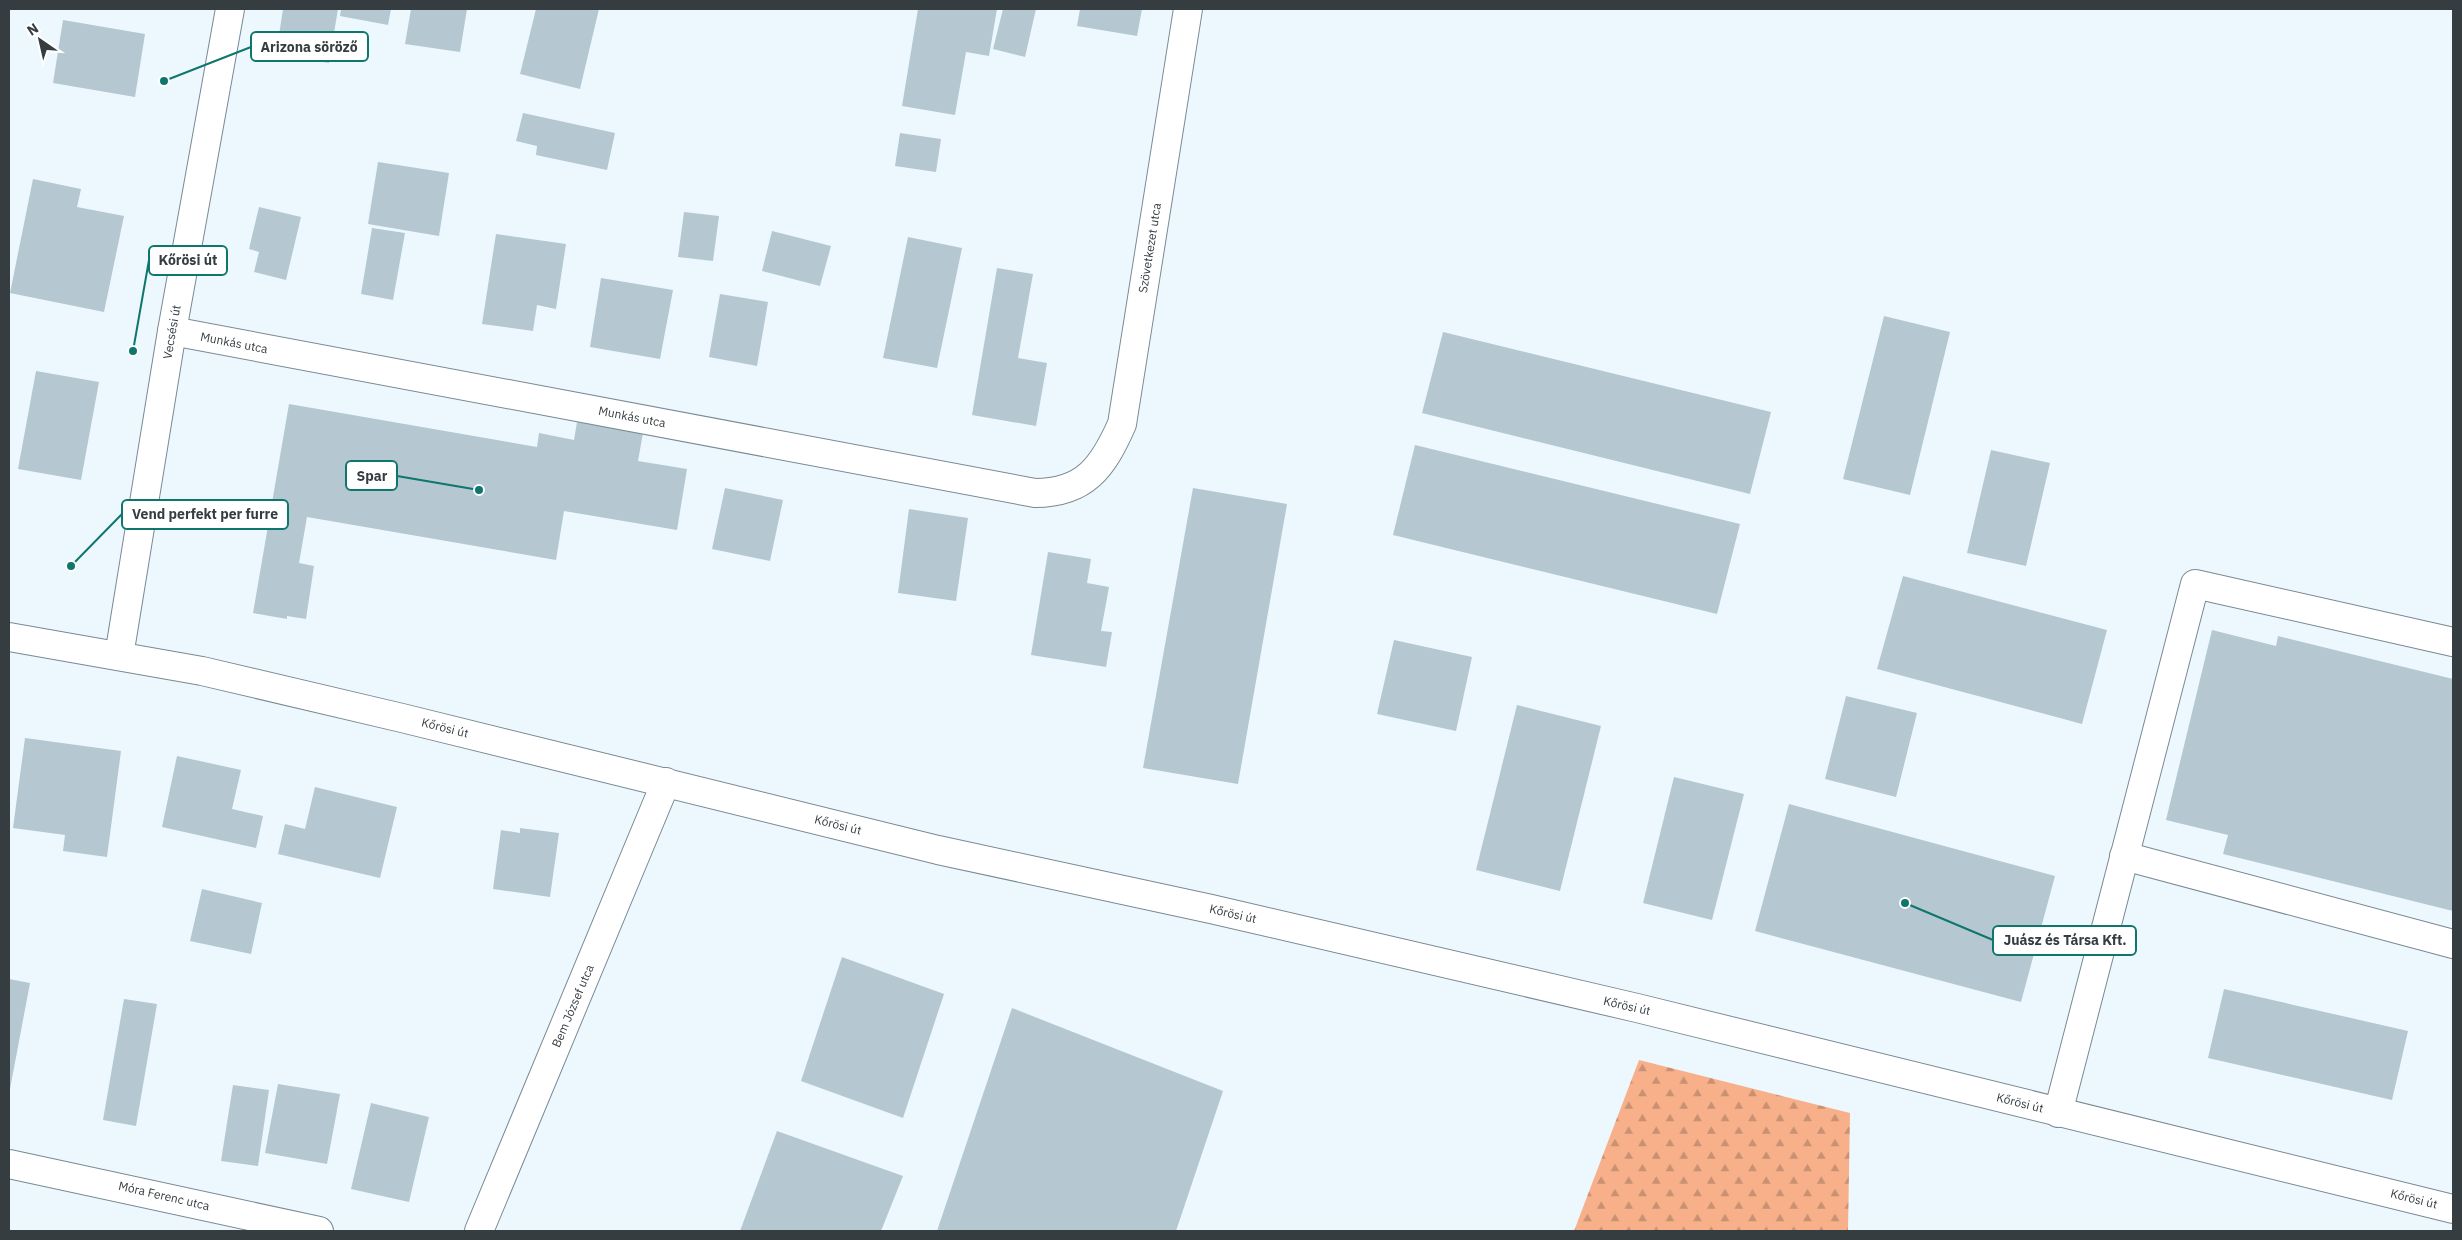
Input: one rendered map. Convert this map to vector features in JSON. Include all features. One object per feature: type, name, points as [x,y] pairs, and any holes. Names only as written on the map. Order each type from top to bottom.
[{"type":"main road","name":"Vecsési út","points":[[119,656],[172,331],[230,9]]},
{"type":"main road","name":"Szövetkezet utca","points":[[1088,477],[1111,447],[1122,424],[1188,9]]},
{"type":"main road","name":"Munkás utca","points":[[172,331],[1035,493],[1055,493],[1074,487],[1088,477]]},
{"type":"main road","points":[[2058,1113],[2195,584],[2453,642]]},
{"type":"main road","name":"Kőrösi út","points":[[9,638],[202,671],[666,782],[938,850],[1211,909],[1637,1008],[2453,1209]]},
{"type":"main road","name":"Bem József utca","points":[[479,1231],[666,782]]},
{"type":"main road","points":[[2124,856],[2453,944]]},
{"type":"main road","name":"Móra Ferenc utca","points":[[9,1164],[319,1231]]},
{"type":"green space","points":[[1639,1060],[1850,1113],[1848,1231],[1574,1231]]},
{"type":"building","points":[[283,9],[338,9],[329,63],[276,55]]},
{"type":"building","points":[[341,9],[391,9],[388,25],[340,16]]},
{"type":"building","points":[[411,9],[467,9],[460,52],[405,44]]},
{"type":"building","points":[[536,9],[599,9],[580,89],[520,74]]},
{"type":"building","points":[[918,9],[997,9],[989,56],[966,52],[955,115],[902,106]]},
{"type":"building","points":[[1003,9],[1036,9],[1025,57],[993,49]]},
{"type":"building","points":[[1080,9],[1142,9],[1137,36],[1077,26]]},
{"type":"building","points":[[63,20],[145,34],[135,97],[53,83]]},
{"type":"building","points":[[523,113],[615,133],[607,170],[536,155],[537,146],[516,141]]},
{"type":"building","points":[[900,133],[941,139],[936,172],[895,166]]},
{"type":"building","points":[[378,162],[449,173],[439,236],[368,224]]},
{"type":"building","points":[[33,179],[81,189],[77,207],[124,216],[104,312],[10,293]]},
{"type":"building","points":[[259,207],[301,217],[286,280],[254,272],[259,252],[249,249]]},
{"type":"building","points":[[684,212],[719,216],[713,261],[678,257]]},
{"type":"building","points":[[372,228],[405,233],[393,300],[361,294]]},
{"type":"building","points":[[772,231],[831,246],[820,286],[762,271]]},
{"type":"building","points":[[496,234],[566,244],[556,309],[537,305],[533,331],[482,324]]},
{"type":"building","points":[[908,237],[962,248],[937,368],[883,358]]},
{"type":"building","points":[[997,268],[1033,274],[1018,358],[1047,363],[1036,426],[972,415]]},
{"type":"building","points":[[601,278],[673,290],[660,359],[590,347]]},
{"type":"building","points":[[720,294],[768,302],[757,366],[709,357]]},
{"type":"building","points":[[1884,316],[1950,332],[1910,495],[1843,479]]},
{"type":"building","points":[[1443,332],[1771,412],[1750,494],[1422,413]]},
{"type":"building","points":[[36,371],[99,382],[81,480],[18,469]]},
{"type":"building","points":[[289,404],[537,447],[539,433],[574,440],[577,422],[643,433],[638,461],[687,469],[677,530],[564,511],[556,560],[307,517],[299,563],[314,566],[306,619],[287,616],[287,619],[253,613]]},
{"type":"building","points":[[1415,445],[1740,524],[1717,614],[1393,535]]},
{"type":"building","points":[[1991,450],[2050,463],[2026,566],[1967,553]]},
{"type":"building","points":[[725,488],[783,500],[770,561],[712,549]]},
{"type":"building","points":[[1193,488],[1287,504],[1238,784],[1143,768]]},
{"type":"building","points":[[909,509],[968,518],[956,601],[898,593]]},
{"type":"building","points":[[1048,552],[1091,559],[1087,583],[1109,587],[1101,631],[1112,632],[1106,667],[1031,655]]},
{"type":"building","points":[[1903,576],[2107,630],[2082,724],[1877,669]]},
{"type":"building","points":[[2212,630],[2276,646],[2278,636],[2453,679],[2453,911],[2223,854],[2228,835],[2166,820]]},
{"type":"building","points":[[1394,640],[1472,657],[1456,731],[1377,714]]},
{"type":"building","points":[[1846,696],[1917,713],[1896,797],[1825,779]]},
{"type":"building","points":[[1517,705],[1601,726],[1560,891],[1476,870]]},
{"type":"building","points":[[25,738],[121,751],[107,857],[63,851],[65,835],[13,828]]},
{"type":"building","points":[[177,756],[241,770],[232,809],[263,816],[256,848],[162,827]]},
{"type":"building","points":[[1674,777],[1744,794],[1712,920],[1643,903]]},
{"type":"building","points":[[315,787],[397,807],[380,878],[278,854],[285,824],[305,829]]},
{"type":"building","points":[[1789,804],[2055,876],[2021,1002],[1755,931]]},
{"type":"building","points":[[520,828],[559,833],[550,897],[493,889],[501,830],[520,833]]},
{"type":"building","points":[[202,889],[262,903],[251,954],[190,941]]},
{"type":"building","points":[[842,957],[944,994],[903,1118],[801,1081]]},
{"type":"building","points":[[9,979],[30,983],[10,1089],[9,1089]]},
{"type":"building","points":[[2224,989],[2408,1031],[2392,1100],[2208,1058]]},
{"type":"building","points":[[124,999],[157,1004],[136,1126],[103,1120]]},
{"type":"building","points":[[1012,1008],[1223,1091],[1176,1231],[937,1231]]},
{"type":"building","points":[[278,1084],[340,1094],[327,1164],[265,1153]]},
{"type":"building","points":[[233,1085],[269,1090],[258,1166],[221,1161]]},
{"type":"building","points":[[371,1103],[429,1117],[409,1202],[351,1189]]},
{"type":"building","points":[[777,1131],[903,1176],[881,1231],[740,1231]]},
{"type":"place","name":"Arizona söröző","points":[[164,81]]},
{"type":"place","name":"Kőrösi út","points":[[133,351]]},
{"type":"place","name":"Spar","points":[[479,490]]},
{"type":"place","name":"Vend perfekt per furre","points":[[71,566]]},
{"type":"place","name":"Juász és Társa Kft.","points":[[1905,903]]}]
